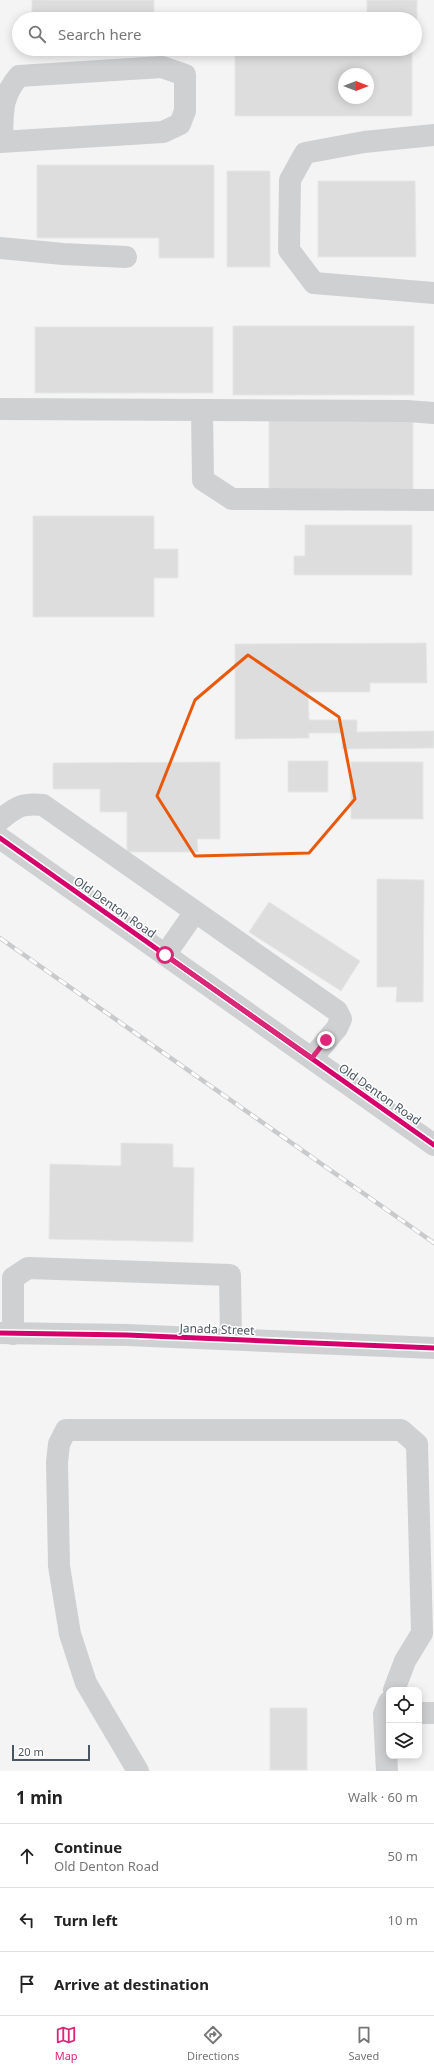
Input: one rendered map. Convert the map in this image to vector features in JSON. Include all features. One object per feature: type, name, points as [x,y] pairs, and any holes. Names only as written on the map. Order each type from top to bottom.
[{"type":"street","points":[[162,67],[185,75],[185,111],[180,124],[163,132],[1,142],[3,104],[8,87],[19,76],[162,67]]},
{"type":"street","points":[[434,135],[364,142],[305,153],[290,180],[289,250],[314,283],[434,293]]},
{"type":"street","points":[[0,248],[63,254],[126,257]]},
{"type":"street","points":[[0,409],[392,411],[434,413]]},
{"type":"street","points":[[202,410],[203,480],[232,499],[434,500]]},
{"type":"street","points":[[0,820],[17,806],[29,804],[43,805],[337,1011],[341,1019],[337,1028],[312,1058]]},
{"type":"street","name":"Old Denton Road","points":[[0,838],[434,1145]]},
{"type":"street","points":[[165,955],[195,912]]},
{"type":"street","points":[[6,1334],[12,1278],[28,1268],[230,1275],[231,1339]]},
{"type":"street","name":"Janada Street","points":[[6,1334],[127,1335],[434,1348]]},
{"type":"street","points":[[138,1771],[86,1683],[70,1634],[59,1566],[57,1462],[59,1444],[66,1430],[401,1430],[417,1444],[422,1633],[405,1661],[395,1687]]},
{"type":"street","points":[[422,1713],[434,1713]]},
{"type":"street","points":[[387,1723],[387,1771]]},
{"type":"highlighted area","points":[[248,655],[339,717],[355,799],[309,853],[195,856],[157,796],[195,700]]},
{"type":"building","points":[[32,0],[154,0],[154,12],[32,12]]},
{"type":"building","points":[[367,0],[417,0],[417,12],[367,12]]},
{"type":"building","points":[[235,56],[412,56],[412,116],[235,116]]},
{"type":"building","points":[[37,165],[214,165],[214,258],[159,258],[159,238],[37,238]]},
{"type":"building","points":[[227,171],[270,171],[270,267],[227,267]]},
{"type":"building","points":[[318,181],[415,181],[416,257],[318,257]]},
{"type":"building","points":[[233,326],[414,326],[414,395],[233,395]]},
{"type":"building","points":[[35,327],[213,327],[213,393],[35,393]]},
{"type":"building","points":[[269,418],[413,418],[413,492],[269,492]]},
{"type":"building","points":[[33,516],[154,516],[154,549],[178,549],[178,578],[154,578],[154,617],[33,617]]},
{"type":"building","points":[[305,525],[412,525],[412,575],[294,575],[294,556],[305,556]]},
{"type":"building","points":[[426,643],[427,683],[370,683],[370,692],[308,692],[309,720],[357,720],[357,732],[434,731],[434,748],[342,749],[342,733],[309,733],[309,738],[235,739],[235,644]]},
{"type":"building","points":[[288,761],[328,761],[328,792],[288,792]]},
{"type":"building","points":[[220,762],[220,839],[197,839],[198,852],[127,852],[127,812],[100,812],[100,789],[53,789],[53,763]]},
{"type":"building","points":[[351,762],[423,762],[423,819],[351,819]]},
{"type":"building","points":[[377,879],[424,880],[423,1002],[396,1002],[397,987],[377,987]]},
{"type":"building","points":[[269,902],[360,961],[341,991],[249,932]]},
{"type":"building","points":[[121,1143],[173,1144],[173,1167],[194,1168],[193,1242],[49,1239],[50,1164],[121,1166]]},
{"type":"building","points":[[270,1708],[307,1708],[307,1770],[270,1770]]},
{"type":"railway","points":[[0,938],[434,1243]]},
{"type":"cycle path","points":[[0,838],[434,1145]]},
{"type":"cycle path","points":[[0,1333],[127,1335],[434,1348]]},
{"type":"route","points":[[165,955],[312,1058],[326,1040]]}]
